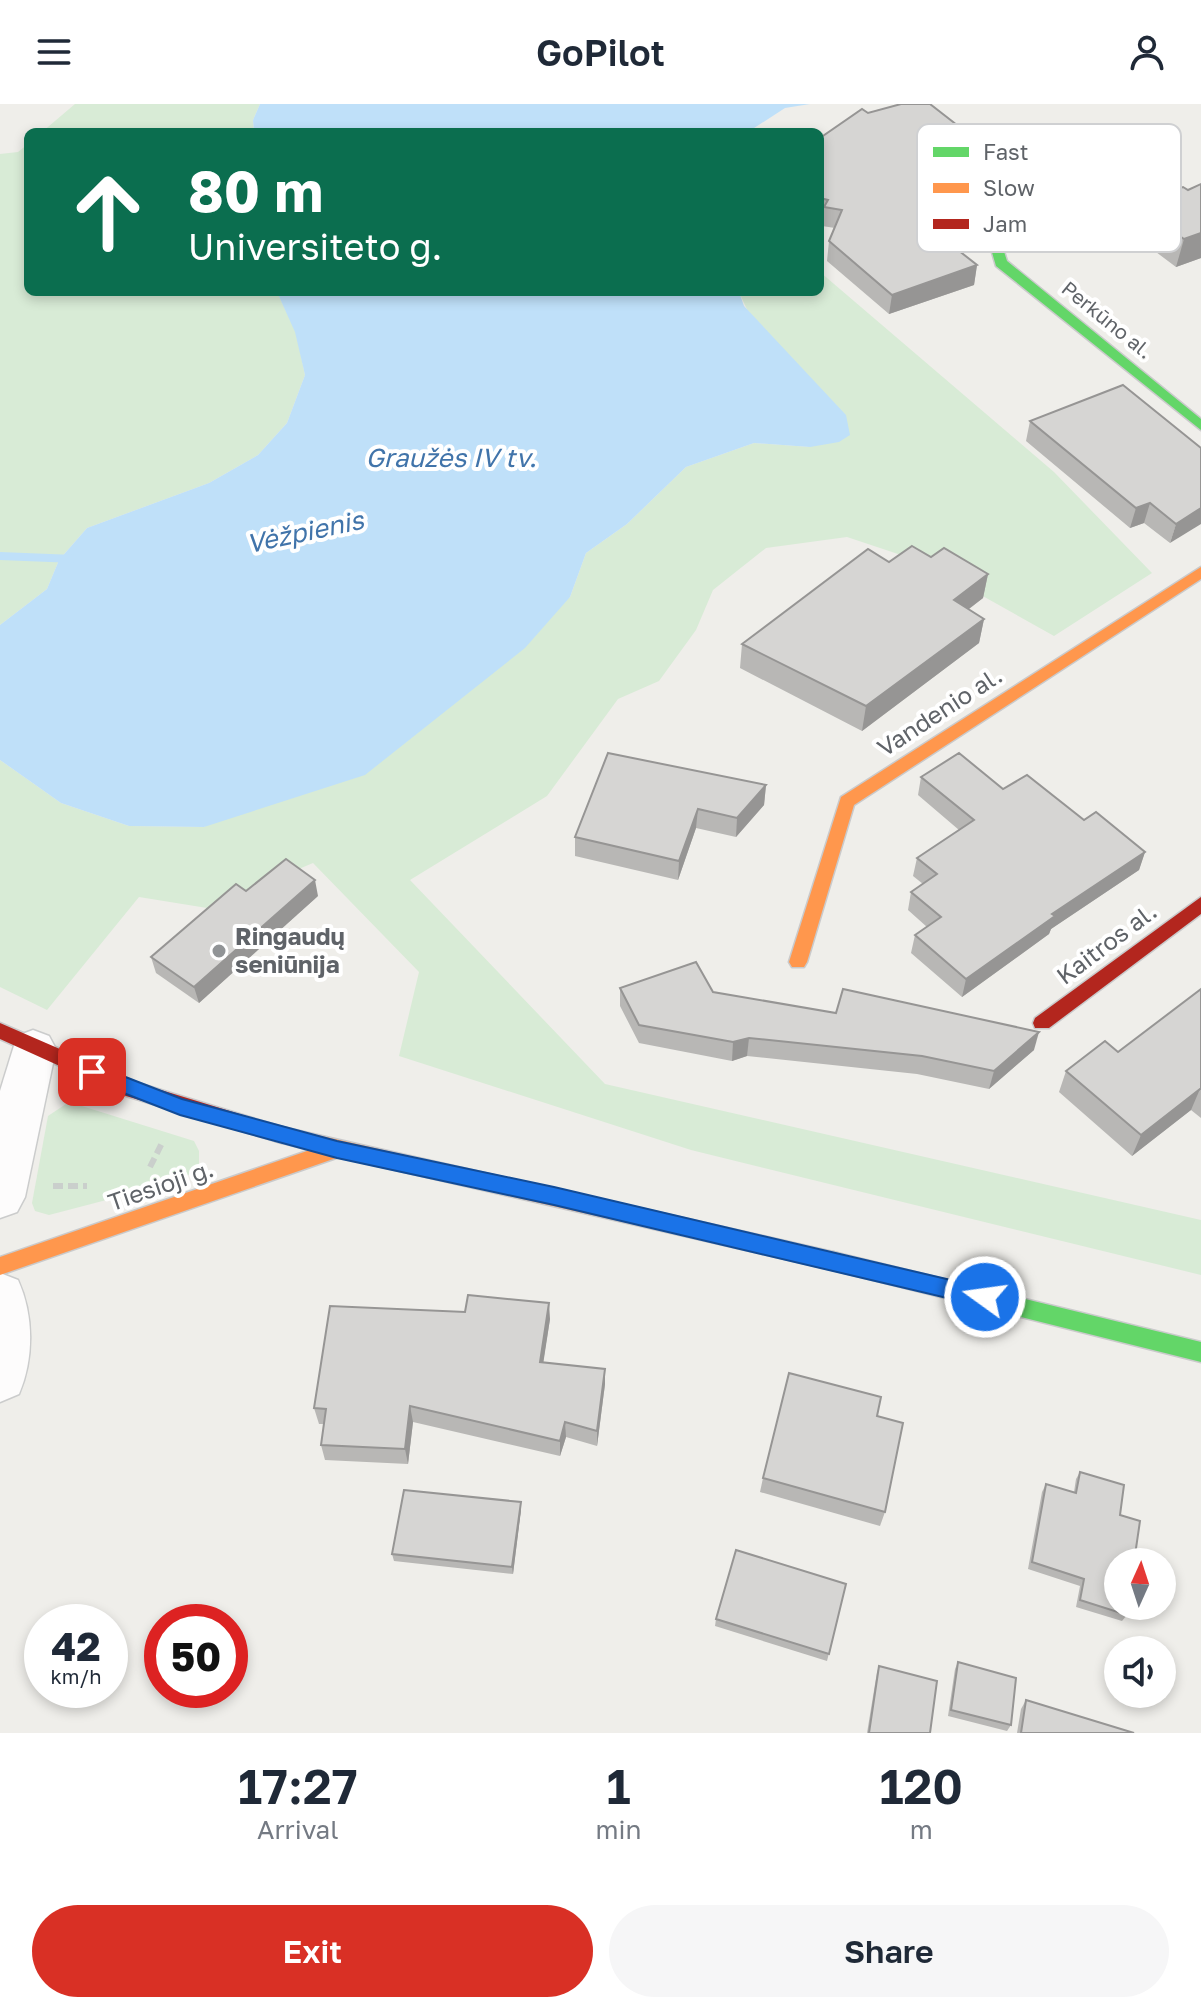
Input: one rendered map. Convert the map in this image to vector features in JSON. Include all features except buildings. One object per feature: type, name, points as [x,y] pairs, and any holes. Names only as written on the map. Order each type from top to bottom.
[{"type":"street","name":"Perkūno al.","points":[[998,252],[1001,263],[1201,426]]},
{"type":"street","name":"Vandenio al.","points":[[798,962],[847,801],[1201,572]]},
{"type":"street","name":"Kaitros al.","points":[[1042,1023],[1201,904]]},
{"type":"street","points":[[2,1191],[16,1040],[180,1106],[337,1149],[892,1274],[1201,1352]]},
{"type":"street","name":"Tiesioji g.","points":[[0,1266],[337,1149]]},
{"type":"street","points":[[0,1296],[5,1330],[0,1377]]},
{"type":"path","points":[[2,1191],[94,1187]]},
{"type":"green space","points":[[75,104],[260,104],[253,120],[254,128],[47,128]]},
{"type":"green space","points":[[24,147],[24,296],[279,296],[296,332],[305,375],[287,423],[258,455],[209,483],[87,528],[59,560],[47,589],[0,625],[0,154],[18,152]]},
{"type":"green space","points":[[824,275],[1054,472],[1152,573],[1054,636],[922,562],[847,537],[766,548],[713,590],[696,630],[659,681],[618,699],[547,796],[410,880],[605,1084],[1201,1220],[1201,1275],[691,1150],[399,1056],[419,972],[313,863],[207,908],[139,897],[47,1010],[0,987],[0,760],[61,803],[129,826],[204,827],[570,597],[586,553],[627,524],[686,467],[754,443],[810,447],[741,296],[824,296]]},
{"type":"green space","points":[[69,1102],[194,1141],[199,1151],[199,1165],[183,1180],[49,1215],[35,1211],[32,1203],[48,1116]]},
{"type":"water","points":[[260,104],[810,104],[785,108],[754,128],[254,128],[253,120]]},
{"type":"water","name":"Graužės IV tv.","points":[[279,296],[740,296],[744,306],[846,415],[850,435],[839,442],[810,447],[754,443],[686,467],[627,524],[586,553],[570,597],[525,648],[365,775],[204,827],[129,826],[61,803],[0,760],[0,625],[47,589],[59,560],[87,528],[209,483],[258,455],[287,423],[305,375],[295,332]]},
{"type":"waterway","name":"Vėžpienis","points":[[0,556],[75,559]]},
{"type":"traffic: fast","points":[[998,252],[1001,263],[1201,426]]},
{"type":"traffic: fast","points":[[833,1261],[1201,1352]]},
{"type":"traffic: slow","points":[[798,962],[847,801],[1201,572]]},
{"type":"traffic: slow","points":[[282,1135],[833,1261]]},
{"type":"traffic: slow","points":[[0,1266],[337,1149]]},
{"type":"traffic: jam","points":[[1042,1023],[1201,904]]},
{"type":"traffic: jam","points":[[0,1031],[133,1090],[282,1135]]},
{"type":"place","name":"Ringaudų seniūnija","points":[[219,951]]},
{"type":"route","points":[[92,1072],[180,1106],[337,1149],[554,1196],[985,1297]]}]
